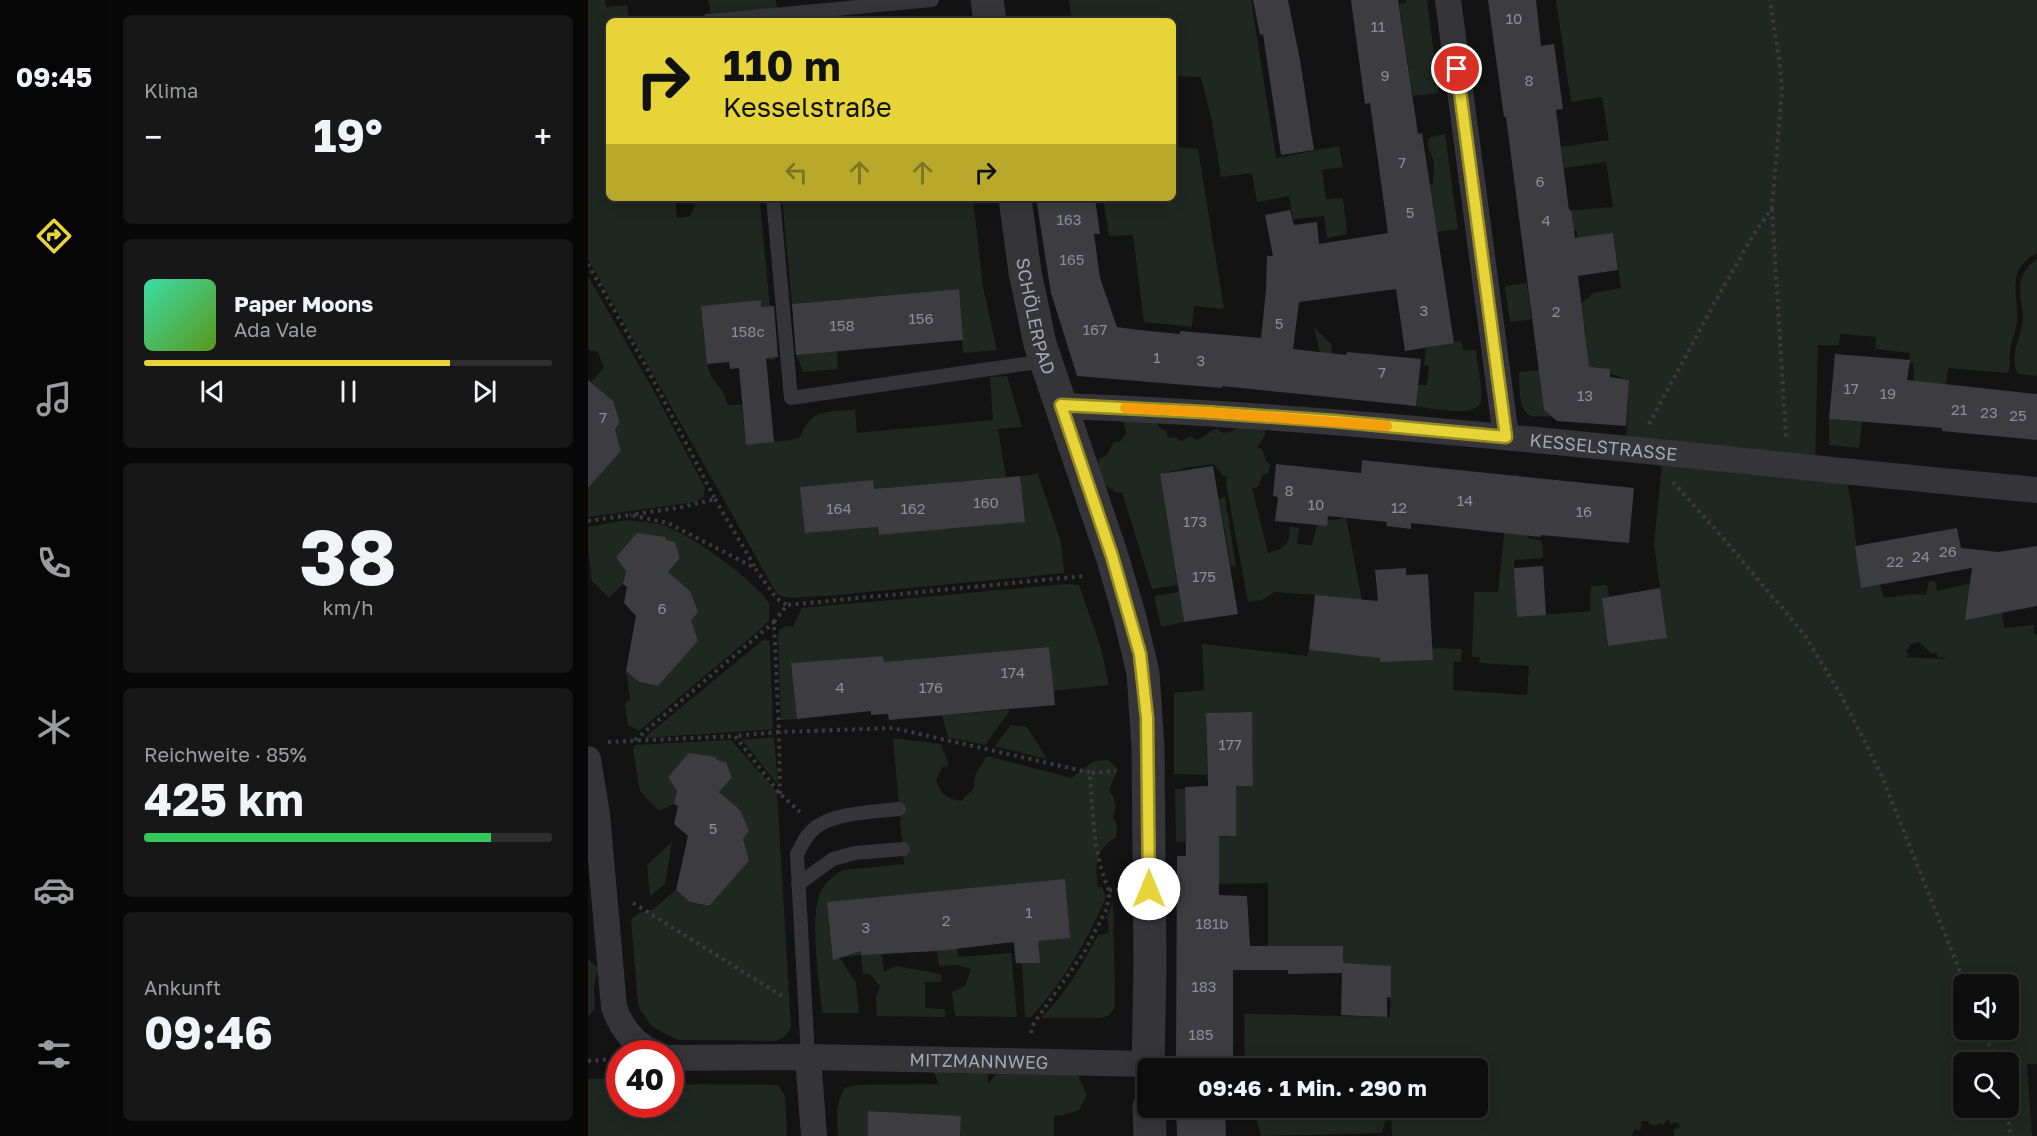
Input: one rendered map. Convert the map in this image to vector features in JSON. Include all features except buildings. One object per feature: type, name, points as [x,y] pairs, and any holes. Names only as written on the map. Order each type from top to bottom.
[{"type":"street","points":[[987,0],[990,18]]},
{"type":"street","points":[[1448,0],[1506,437]]},
{"type":"street","name":"SCHÖLERPAD","points":[[1015,201],[1029,296],[1045,362],[1117,572],[1140,654],[1143,673],[1148,769],[1148,1058]]},
{"type":"street","name":"KESSELSTRASSE","points":[[1061,405],[1334,421],[2037,490]]},
{"type":"street","points":[[594,751],[597,814],[614,1008],[618,1018],[634,1040]]},
{"type":"street","points":[[808,1057],[814,1136]]},
{"type":"street","name":"MITZMANNWEG","points":[[684,1058],[808,1057],[1137,1066]]},
{"type":"street","points":[[1149,1118],[1150,1136]]},
{"type":"lane","points":[[740,18],[932,0]]},
{"type":"lane","points":[[773,201],[791,398],[1045,362]]},
{"type":"lane","points":[[808,1057],[797,854],[804,840],[816,827],[834,819],[900,809]]},
{"type":"lane","points":[[798,884],[832,859],[855,853],[903,849]]},
{"type":"path","points":[[1770,0],[1782,90],[1772,208],[1786,441],[1785,466]]},
{"type":"path","points":[[1772,208],[1752,237],[1650,420],[1646,433],[1648,453],[1753,572],[1804,634],[1820,660],[1854,717],[1880,772],[1961,974]]},
{"type":"path","points":[[588,264],[755,568],[776,598],[787,605],[1117,572]]},
{"type":"path","points":[[588,521],[682,507],[716,499]]},
{"type":"path","points":[[630,515],[668,523],[755,568]]},
{"type":"path","points":[[635,740],[774,622],[787,605]]},
{"type":"path","points":[[774,622],[780,794]]},
{"type":"path","points":[[594,751],[635,740],[893,728],[1092,773],[1148,769]]},
{"type":"path","points":[[735,736],[780,794],[816,827]]},
{"type":"path","points":[[1022,1062],[1034,1023],[1076,966],[1106,910],[1109,898],[1102,875],[1097,844],[1090,775],[1092,773]]},
{"type":"path","points":[[603,884],[806,1011]]},
{"type":"path","points":[[1108,890],[1149,889]]},
{"type":"path","points":[[588,1061],[606,1059]]},
{"type":"path","points":[[2009,1118],[2010,1136]]},
{"type":"shaded area","points":[[588,0],[605,0],[606,7],[627,5],[629,18],[606,18],[606,201],[675,201],[677,218],[690,216],[696,202],[758,201],[760,204],[775,360],[766,359],[761,300],[701,306],[707,364],[711,376],[723,392],[728,405],[742,405],[746,445],[800,437],[815,416],[828,412],[855,410],[857,433],[993,420],[990,377],[1007,376],[1022,427],[998,429],[1006,477],[874,489],[873,480],[801,487],[805,533],[878,527],[879,535],[1024,522],[1020,476],[1038,474],[1061,542],[1064,573],[826,596],[794,598],[777,594],[588,259]]},
{"type":"shaded area","points":[[708,0],[776,0],[777,9],[711,13]]},
{"type":"shaded area","points":[[1069,0],[1251,0],[1276,158],[1339,146],[1343,167],[1322,170],[1326,199],[1343,198],[1347,234],[1327,238],[1324,216],[1293,219],[1289,196],[1257,202],[1252,173],[1221,177],[1212,122],[1201,77],[1176,76],[1176,18],[1072,18]]},
{"type":"shaded area","points":[[1406,0],[1427,0],[1439,93],[1413,96],[1399,4],[1406,3]]},
{"type":"shaded area","points":[[1556,0],[2037,0],[2037,253],[2027,260],[2017,274],[2017,323],[2011,347],[2009,371],[2007,373],[1948,368],[1945,392],[1915,400],[1913,362],[1909,364],[1910,353],[1875,349],[1876,337],[1840,334],[1839,345],[1818,345],[1815,468],[1845,473],[1852,507],[1861,587],[1880,585],[1884,598],[1912,594],[1926,595],[1929,581],[1936,582],[1937,591],[1975,582],[1999,582],[2004,628],[2034,625],[2034,634],[2037,634],[2037,1064],[2027,1064],[2032,1136],[1674,1136],[1674,1130],[1677,1127],[1680,1128],[1678,1122],[1670,1126],[1669,1120],[1664,1125],[1659,1123],[1656,1126],[1649,1124],[1649,1121],[1642,1121],[1640,1131],[1635,1129],[1632,1136],[1392,1136],[1391,1120],[1385,1121],[1382,1133],[1261,1136],[1256,1118],[1488,1118],[1488,1058],[1245,1058],[1244,1014],[1390,1017],[1391,966],[1343,973],[1342,946],[1268,946],[1268,883],[1218,884],[1218,837],[1236,836],[1236,786],[1253,785],[1252,712],[1206,713],[1207,775],[1174,774],[1174,693],[1204,690],[1202,644],[1307,656],[1309,650],[1342,654],[1315,595],[1275,592],[1262,600],[1248,602],[1226,484],[1227,476],[1223,476],[1214,464],[1160,474],[1178,585],[1152,589],[1122,492],[1117,493],[1099,481],[1100,458],[1107,455],[1114,442],[1120,442],[1124,435],[1127,435],[1121,413],[1154,420],[1161,429],[1166,430],[1168,438],[1175,437],[1181,441],[1190,436],[1197,440],[1217,428],[1223,433],[1245,424],[1265,423],[1265,436],[1257,447],[1262,449],[1266,461],[1270,464],[1269,472],[1262,476],[1258,487],[1252,488],[1268,553],[1278,550],[1288,542],[1289,527],[1299,528],[1297,544],[1312,545],[1317,525],[1346,517],[1368,632],[1379,635],[1380,662],[1432,648],[1462,649],[1461,662],[1454,661],[1453,690],[1527,695],[1529,666],[1479,663],[1480,657],[1472,657],[1474,592],[1498,592],[1509,488],[1515,474],[1520,476],[1518,503],[1530,504],[1528,538],[1542,541],[1543,558],[1514,560],[1518,617],[1590,611],[1591,586],[1607,585],[1609,596],[1602,598],[1608,646],[1667,638],[1654,544],[1663,454],[1626,450],[1629,380],[1592,368],[1585,375],[1567,339],[1586,337],[1581,303],[1594,293],[1621,288],[1613,233],[1578,238],[1576,230],[1567,231],[1565,211],[1613,207],[1606,162],[1564,168],[1561,147],[1609,140],[1602,97],[1571,102]],"holes":[[[1919,642],[1932,654],[1936,653],[1939,658],[1946,659],[1905,657],[1909,655],[1906,652],[1911,644]]]},
{"type":"shaded area","points":[[1445,134],[1458,229],[1437,232],[1430,184],[1433,184],[1434,162],[1427,144],[1430,137]]},
{"type":"shaded area","points":[[1176,147],[1198,149],[1224,309],[1194,306],[1192,327],[1144,322],[1133,235],[1109,236],[1103,201],[1176,201]]},
{"type":"shaded area","points":[[782,201],[973,201],[983,287],[997,350],[963,353],[958,289],[801,303],[837,351],[838,369],[803,372],[797,356]]},
{"type":"shaded area","points":[[2037,259],[2037,376],[2018,374],[2014,360],[2023,319],[2020,290],[2022,278]]},
{"type":"shaded area","points":[[588,276],[651,386],[705,488],[704,497],[695,502],[588,517],[588,488],[621,451],[619,442],[608,437],[620,422],[613,402],[591,382],[604,368],[598,352],[589,350],[588,347]]},
{"type":"shaded area","points":[[1527,283],[1531,319],[1510,322],[1505,286]]},
{"type":"shaded area","points":[[1314,327],[1332,345],[1331,378],[1325,377]]},
{"type":"shaded area","points":[[1461,341],[1463,350],[1476,350],[1481,383],[1481,401],[1478,406],[1471,410],[1452,411],[1416,406],[1418,385],[1427,385],[1429,366],[1424,365],[1426,348]]},
{"type":"shaded area","points":[[1539,370],[1544,410],[1551,416],[1531,416],[1523,409],[1521,403],[1519,372]]},
{"type":"shaded area","points":[[1829,419],[1862,422],[1859,448],[1829,445]]},
{"type":"shaded area","points":[[1225,497],[1236,566],[1231,567],[1219,499]]},
{"type":"shaded area","points":[[626,520],[663,525],[693,540],[737,571],[769,603],[769,620],[764,626],[639,731],[628,725],[625,702],[630,700],[626,671],[640,683],[658,686],[698,641],[694,631],[688,630],[690,591],[668,572],[680,558],[675,542],[666,540],[626,571],[623,584],[609,598],[592,581],[588,527]]},
{"type":"shaded area","points":[[1067,584],[1079,585],[1101,648],[1109,685],[1053,691],[1049,647],[884,662],[883,656],[791,663],[797,719],[781,720],[779,630],[786,626],[793,627],[802,608]]},
{"type":"shaded area","points":[[1179,592],[1184,622],[1161,627],[1154,596]]},
{"type":"shaded area","points":[[764,639],[769,641],[770,647],[773,729],[644,738]]},
{"type":"shaded area","points":[[1010,710],[985,745],[948,737],[942,715]]},
{"type":"shaded area","points":[[1011,725],[1027,727],[1047,759],[995,746]]},
{"type":"shaded area","points":[[774,737],[778,785],[742,740]]},
{"type":"shaded area","points":[[893,738],[941,744],[949,765],[942,768],[936,780],[941,792],[951,799],[961,801],[974,788],[975,775],[987,756],[1071,778],[1094,761],[1108,760],[1118,769],[1109,790],[1115,803],[1113,817],[1117,826],[1116,837],[1104,847],[1097,865],[1098,887],[1102,887],[1106,897],[1074,960],[1031,1017],[1025,1017],[1022,964],[1016,963],[1013,942],[957,947],[958,957],[1011,953],[1017,1017],[955,1016],[952,992],[965,986],[971,969],[958,965],[939,966],[937,950],[882,954],[884,972],[896,966],[941,974],[942,982],[925,982],[925,1008],[945,1009],[945,1017],[877,1016],[876,997],[880,986],[870,974],[863,974],[861,955],[840,958],[856,983],[859,1013],[822,1013],[815,935],[815,919],[820,893],[836,874],[843,870],[904,864]]},
{"type":"shaded area","points":[[731,740],[777,792],[791,1028],[777,1041],[678,1040],[652,1026],[640,1010],[631,920],[637,914],[653,909],[676,890],[691,903],[709,906],[749,861],[746,851],[736,847],[749,831],[745,822],[735,818],[741,811],[719,792],[732,779],[726,762],[717,760],[716,757],[689,754],[668,777],[677,791],[674,804],[659,811],[640,791],[633,750],[635,745]]},
{"type":"shaded area","points":[[1175,789],[1185,789],[1185,842],[1176,842]]},
{"type":"shaded area","points":[[672,842],[665,884],[650,896],[647,865]]},
{"type":"shaded area","points":[[1113,902],[1115,1007],[1108,1016],[1101,1018],[1041,1018],[1073,979],[1098,935],[1109,933],[1108,919],[1106,919]]},
{"type":"shaded area","points":[[588,959],[598,968],[594,987],[595,1009],[588,1016]]},
{"type":"shaded area","points":[[961,1047],[974,1048],[988,1066],[988,1084],[997,1073],[1076,1071],[1087,1095],[1079,1110],[1060,1116],[1054,1115],[1054,1136],[928,1136],[928,1114],[868,1111],[868,1136],[838,1136],[838,1105],[845,1088],[855,1085],[939,1084],[932,1069],[951,1050]]},
{"type":"shaded area","points":[[606,1078],[606,1118],[684,1118],[684,1084],[778,1085],[785,1096],[787,1136],[588,1136],[588,1079]]},
{"type":"slow traffic","points":[[1125,408],[1182,410],[1387,426]]},
{"type":"route","points":[[1149,889],[1147,718],[1140,654],[1112,556],[1061,405],[1161,409],[1334,421],[1506,437],[1457,69]]}]
